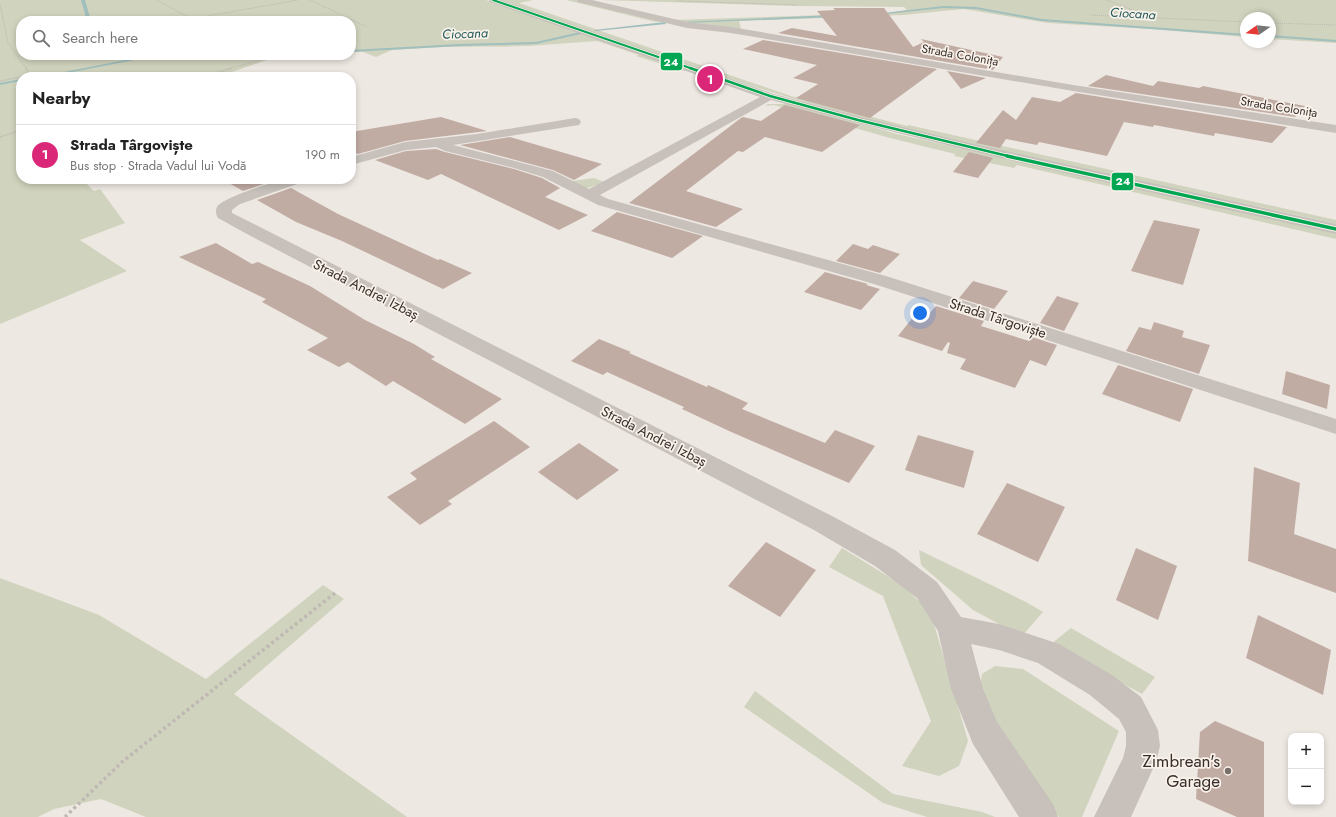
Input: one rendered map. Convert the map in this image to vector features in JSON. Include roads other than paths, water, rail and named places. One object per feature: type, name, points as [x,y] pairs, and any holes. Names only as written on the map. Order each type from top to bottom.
[{"type":"street","points":[[493,0],[770,96],[969,147],[1336,229]]},
{"type":"street","name":"Strada Colonița","points":[[581,0],[687,25],[731,30],[1073,88],[1336,130]]},
{"type":"street","points":[[588,195],[770,96]]},
{"type":"street","points":[[356,161],[405,146],[439,143],[575,122]]},
{"type":"street","name":"Strada Târgoviște","points":[[439,143],[450,148],[519,164],[548,174],[603,202],[880,280],[1336,428]]},
{"type":"street","name":"Strada Andrei Izbaș","points":[[284,184],[235,201],[224,208],[224,215],[823,523],[885,558],[926,590],[952,628],[967,689],[985,733],[1040,817]]},
{"type":"street","points":[[952,628],[999,637],[1048,653],[1101,685],[1130,708],[1142,730],[1143,746],[1139,762],[1112,817]]},
{"type":"waterway","name":"Ciocana","points":[[83,0],[88,16]]},
{"type":"waterway","name":"Ciocana","points":[[877,14],[943,7],[976,8],[1042,20],[1240,35]]},
{"type":"waterway","name":"Ciocana","points":[[684,22],[833,16]]},
{"type":"waterway","name":"Ciocana","points":[[596,30],[665,23]]},
{"type":"waterway","name":"Ciocana","points":[[356,51],[460,45],[536,43],[580,33]]},
{"type":"waterway","name":"Ciocana","points":[[1276,36],[1336,41]]},
{"type":"waterway","points":[[67,72],[131,60]]},
{"type":"waterway","points":[[0,84],[16,81]]},
{"type":"place","name":"Strada Târgoviște","points":[[710,79]]},
{"type":"place","name":"Zimbrean's Garage","points":[[1228,771]]}]
